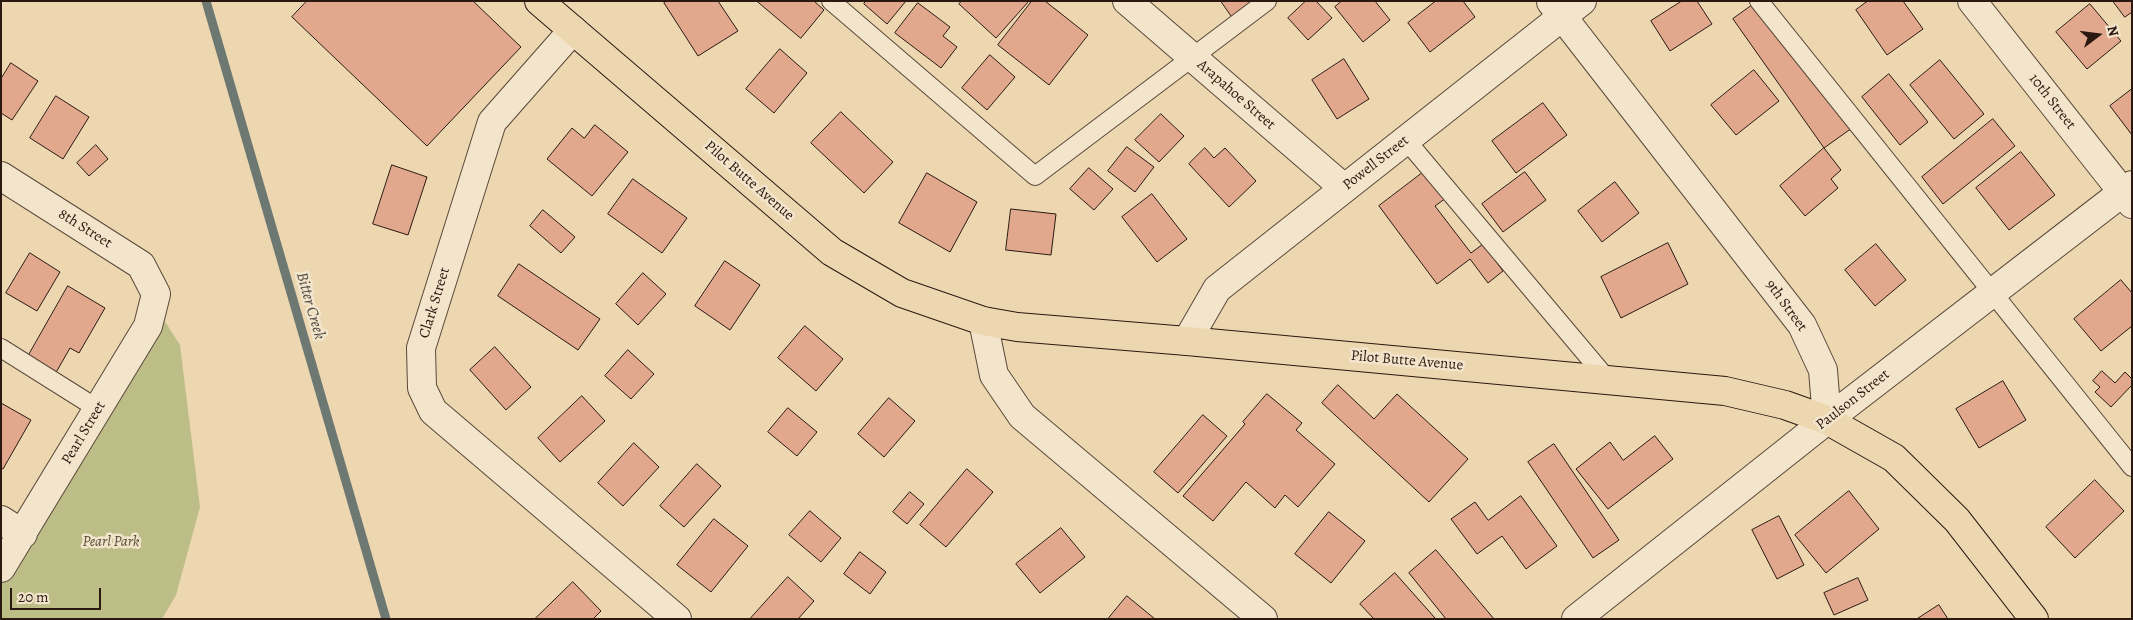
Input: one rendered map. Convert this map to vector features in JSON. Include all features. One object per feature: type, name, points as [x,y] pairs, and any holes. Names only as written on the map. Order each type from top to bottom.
[{"type":"main road","name":"Pilot Butte Avenue","points":[[539,1],[832,252],[902,293],[983,320],[1017,327],[1725,391],[1785,405],[1827,420]]},
{"type":"main road","points":[[1827,420],[1894,458],[1957,520],[2034,619]]},
{"type":"street","name":"Arapahoe Street","points":[[1128,1],[1344,188]]},
{"type":"street","name":"10th Street","points":[[1972,1],[2129,193]]},
{"type":"street","name":"Powell Street","points":[[1187,341],[1217,289],[1406,140],[1565,6]]},
{"type":"street","name":"9th Street","points":[[1565,6],[1802,325],[1823,370],[1827,420]]},
{"type":"street","name":"Clark Street","points":[[573,30],[492,122],[421,348],[422,388],[433,411],[677,619]]},
{"type":"street","name":"8th Street","points":[[1,176],[141,265],[156,294]]},
{"type":"street","name":"Paulson Street","points":[[1576,619],[1827,420],[1993,292],[2129,193]]},
{"type":"street","name":"Pearl Street","points":[[1,568],[12,527],[98,409],[148,326],[156,294]]},
{"type":"street","points":[[983,320],[994,375],[1022,416],[1262,619]]},
{"type":"lane","points":[[831,1],[1035,176],[1267,1]]},
{"type":"lane","points":[[1759,1],[2132,467]]},
{"type":"lane","points":[[1406,140],[1608,380]]},
{"type":"lane","points":[[1,348],[98,409]]},
{"type":"green space","name":"Pearl Park","points":[[162,317],[180,345],[200,507],[176,595],[162,619],[1,619],[1,575]]},
{"type":"building","points":[[307,1],[473,1],[521,47],[427,146],[292,17]]},
{"type":"building","points":[[667,1],[718,1],[738,31],[698,56],[664,3]]},
{"type":"building","points":[[757,1],[814,1],[824,10],[801,38]]},
{"type":"building","points":[[866,1],[906,1],[887,24],[864,4]]},
{"type":"building","points":[[962,1],[1029,1],[996,38],[959,4]]},
{"type":"building","points":[[1032,1],[1045,1],[1088,35],[1049,85],[998,45]]},
{"type":"building","points":[[1221,1],[1271,1],[1237,24]]},
{"type":"building","points":[[1306,1],[1316,1],[1332,18],[1308,40],[1288,18]]},
{"type":"building","points":[[1342,1],[1375,1],[1390,20],[1363,42],[1335,7]]},
{"type":"building","points":[[1436,1],[1463,1],[1475,17],[1430,52],[1408,23]]},
{"type":"building","points":[[1682,1],[1697,1],[1712,24],[1670,51],[1651,21]]},
{"type":"building","points":[[1758,1],[1852,128],[1824,148],[1733,19]]},
{"type":"building","points":[[1868,1],[1903,1],[1923,29],[1887,55],[1856,10]]},
{"type":"building","points":[[2113,1],[2132,1],[2132,12],[2125,17]]},
{"type":"building","points":[[918,3],[950,27],[943,36],[957,47],[941,68],[895,33]]},
{"type":"building","points":[[2090,4],[2121,41],[2087,69],[2056,32]]},
{"type":"building","points":[[780,49],[807,73],[774,113],[746,89]]},
{"type":"building","points":[[990,55],[1015,77],[987,110],[962,88]]},
{"type":"building","points":[[1344,59],[1369,99],[1337,119],[1312,80]]},
{"type":"building","points":[[1940,60],[1984,114],[1954,139],[1910,85]]},
{"type":"building","points":[[11,63],[38,81],[12,120],[1,113],[1,79]]},
{"type":"building","points":[[1754,70],[1779,101],[1736,135],[1711,105]]},
{"type":"building","points":[[1889,74],[1928,122],[1900,145],[1862,97]]},
{"type":"building","points":[[2132,89],[2132,135],[2110,106]]},
{"type":"building","points":[[56,96],[89,117],[63,159],[30,138]]},
{"type":"building","points":[[1543,103],[1567,135],[1516,173],[1492,141]]},
{"type":"building","points":[[841,112],[893,162],[864,193],[811,143]]},
{"type":"building","points":[[1161,114],[1184,136],[1159,162],[1135,140]]},
{"type":"building","points":[[1993,119],[2015,146],[1943,204],[1922,177]]},
{"type":"building","points":[[595,125],[628,152],[592,196],[547,159],[572,128],[584,138]]},
{"type":"building","points":[[96,145],[108,159],[89,176],[77,163]]},
{"type":"building","points":[[1127,147],[1154,167],[1135,192],[1108,171]]},
{"type":"building","points":[[1205,148],[1214,158],[1225,148],[1256,181],[1229,207],[1189,164]]},
{"type":"building","points":[[1824,148],[1841,170],[1831,179],[1838,188],[1805,216],[1780,186]]},
{"type":"building","points":[[2021,152],[2055,195],[2009,230],[1976,188]]},
{"type":"building","points":[[392,165],[427,177],[408,235],[373,224]]},
{"type":"building","points":[[1089,168],[1113,189],[1094,210],[1070,189]]},
{"type":"building","points":[[1425,171],[1446,198],[1435,206],[1471,253],[1483,244],[1503,271],[1488,283],[1470,259],[1437,284],[1379,206]]},
{"type":"building","points":[[1525,172],[1546,200],[1503,232],[1482,204]]},
{"type":"building","points":[[927,173],[977,202],[950,252],[899,223]]},
{"type":"building","points":[[633,179],[687,218],[662,253],[608,214]]},
{"type":"building","points":[[1615,182],[1639,213],[1602,242],[1578,211]]},
{"type":"building","points":[[1152,194],[1187,239],[1157,262],[1122,217]]},
{"type":"building","points":[[1011,209],[1056,214],[1051,255],[1006,250]]},
{"type":"building","points":[[543,210],[575,237],[561,253],[530,226]]},
{"type":"building","points":[[1668,243],[1688,284],[1621,318],[1601,277]]},
{"type":"building","points":[[1876,244],[1906,280],[1875,306],[1845,270]]},
{"type":"building","points":[[30,253],[60,272],[37,311],[6,293]]},
{"type":"building","points":[[725,261],[760,285],[730,330],[695,306]]},
{"type":"building","points":[[519,264],[600,319],[578,350],[498,296]]},
{"type":"building","points":[[643,273],[666,294],[638,325],[616,304]]},
{"type":"building","points":[[2121,280],[2132,293],[2132,326],[2101,351],[2074,319]]},
{"type":"building","points":[[68,286],[105,308],[79,353],[70,348],[54,376],[26,360]]},
{"type":"building","points":[[805,326],[843,359],[816,391],[778,358]]},
{"type":"building","points":[[495,347],[531,387],[506,410],[470,370]]},
{"type":"building","points":[[628,350],[654,374],[631,399],[605,376]]},
{"type":"building","points":[[2102,371],[2115,383],[2125,372],[2132,379],[2132,385],[2111,407],[2095,392],[2100,387],[2093,381]]},
{"type":"building","points":[[2003,381],[2026,420],[1979,448],[1956,409]]},
{"type":"building","points":[[1338,385],[1374,419],[1397,394],[1468,459],[1429,502],[1322,403]]},
{"type":"building","points":[[1267,394],[1302,423],[1296,430],[1335,464],[1298,507],[1285,495],[1275,508],[1246,482],[1213,521],[1183,496],[1245,424],[1243,422]]},
{"type":"building","points":[[582,396],[605,421],[560,462],[538,438]]},
{"type":"building","points":[[889,398],[915,421],[884,457],[858,434]]},
{"type":"building","points":[[1,403],[31,420],[3,469],[1,468]]},
{"type":"building","points":[[788,408],[817,432],[797,456],[768,432]]},
{"type":"building","points":[[1203,415],[1227,436],[1178,493],[1154,472]]},
{"type":"building","points":[[1655,436],[1673,459],[1608,509],[1576,469],[1610,442],[1623,460]]},
{"type":"building","points":[[634,443],[659,467],[623,506],[598,483]]},
{"type":"building","points":[[1554,444],[1619,540],[1593,558],[1528,462]]},
{"type":"building","points":[[697,464],[721,486],[684,527],[660,506]]},
{"type":"building","points":[[967,469],[993,492],[946,547],[920,525]]},
{"type":"building","points":[[2095,480],[2124,511],[2075,558],[2046,527]]},
{"type":"building","points":[[1849,491],[1879,529],[1826,573],[1795,535]]},
{"type":"building","points":[[910,492],[924,504],[907,524],[893,512]]},
{"type":"building","points":[[1521,496],[1557,546],[1526,569],[1502,536],[1477,554],[1451,519],[1475,502],[1488,520]]},
{"type":"building","points":[[810,511],[841,538],[821,562],[789,535]]},
{"type":"building","points":[[1329,512],[1365,541],[1331,583],[1295,554]]},
{"type":"building","points":[[1779,516],[1804,565],[1777,579],[1752,530]]},
{"type":"building","points":[[714,519],[748,546],[711,592],[677,565]]},
{"type":"building","points":[[1061,528],[1085,557],[1040,593],[1016,564]]},
{"type":"building","points":[[1436,550],[1494,619],[1446,619],[1409,573]]},
{"type":"building","points":[[860,552],[886,572],[870,594],[844,574]]},
{"type":"building","points":[[1395,573],[1435,618],[1374,619],[1360,604]]},
{"type":"building","points":[[788,577],[814,601],[798,619],[750,619]]},
{"type":"building","points":[[1858,578],[1868,600],[1834,615],[1824,593]]},
{"type":"building","points":[[573,582],[601,611],[593,619],[535,619]]},
{"type":"building","points":[[1127,596],[1155,619],[1108,619]]},
{"type":"building","points":[[1939,605],[1948,619],[1917,619]]},
{"type":"waterway","name":"Bitter Creek","points":[[206,1],[386,619]]}]
